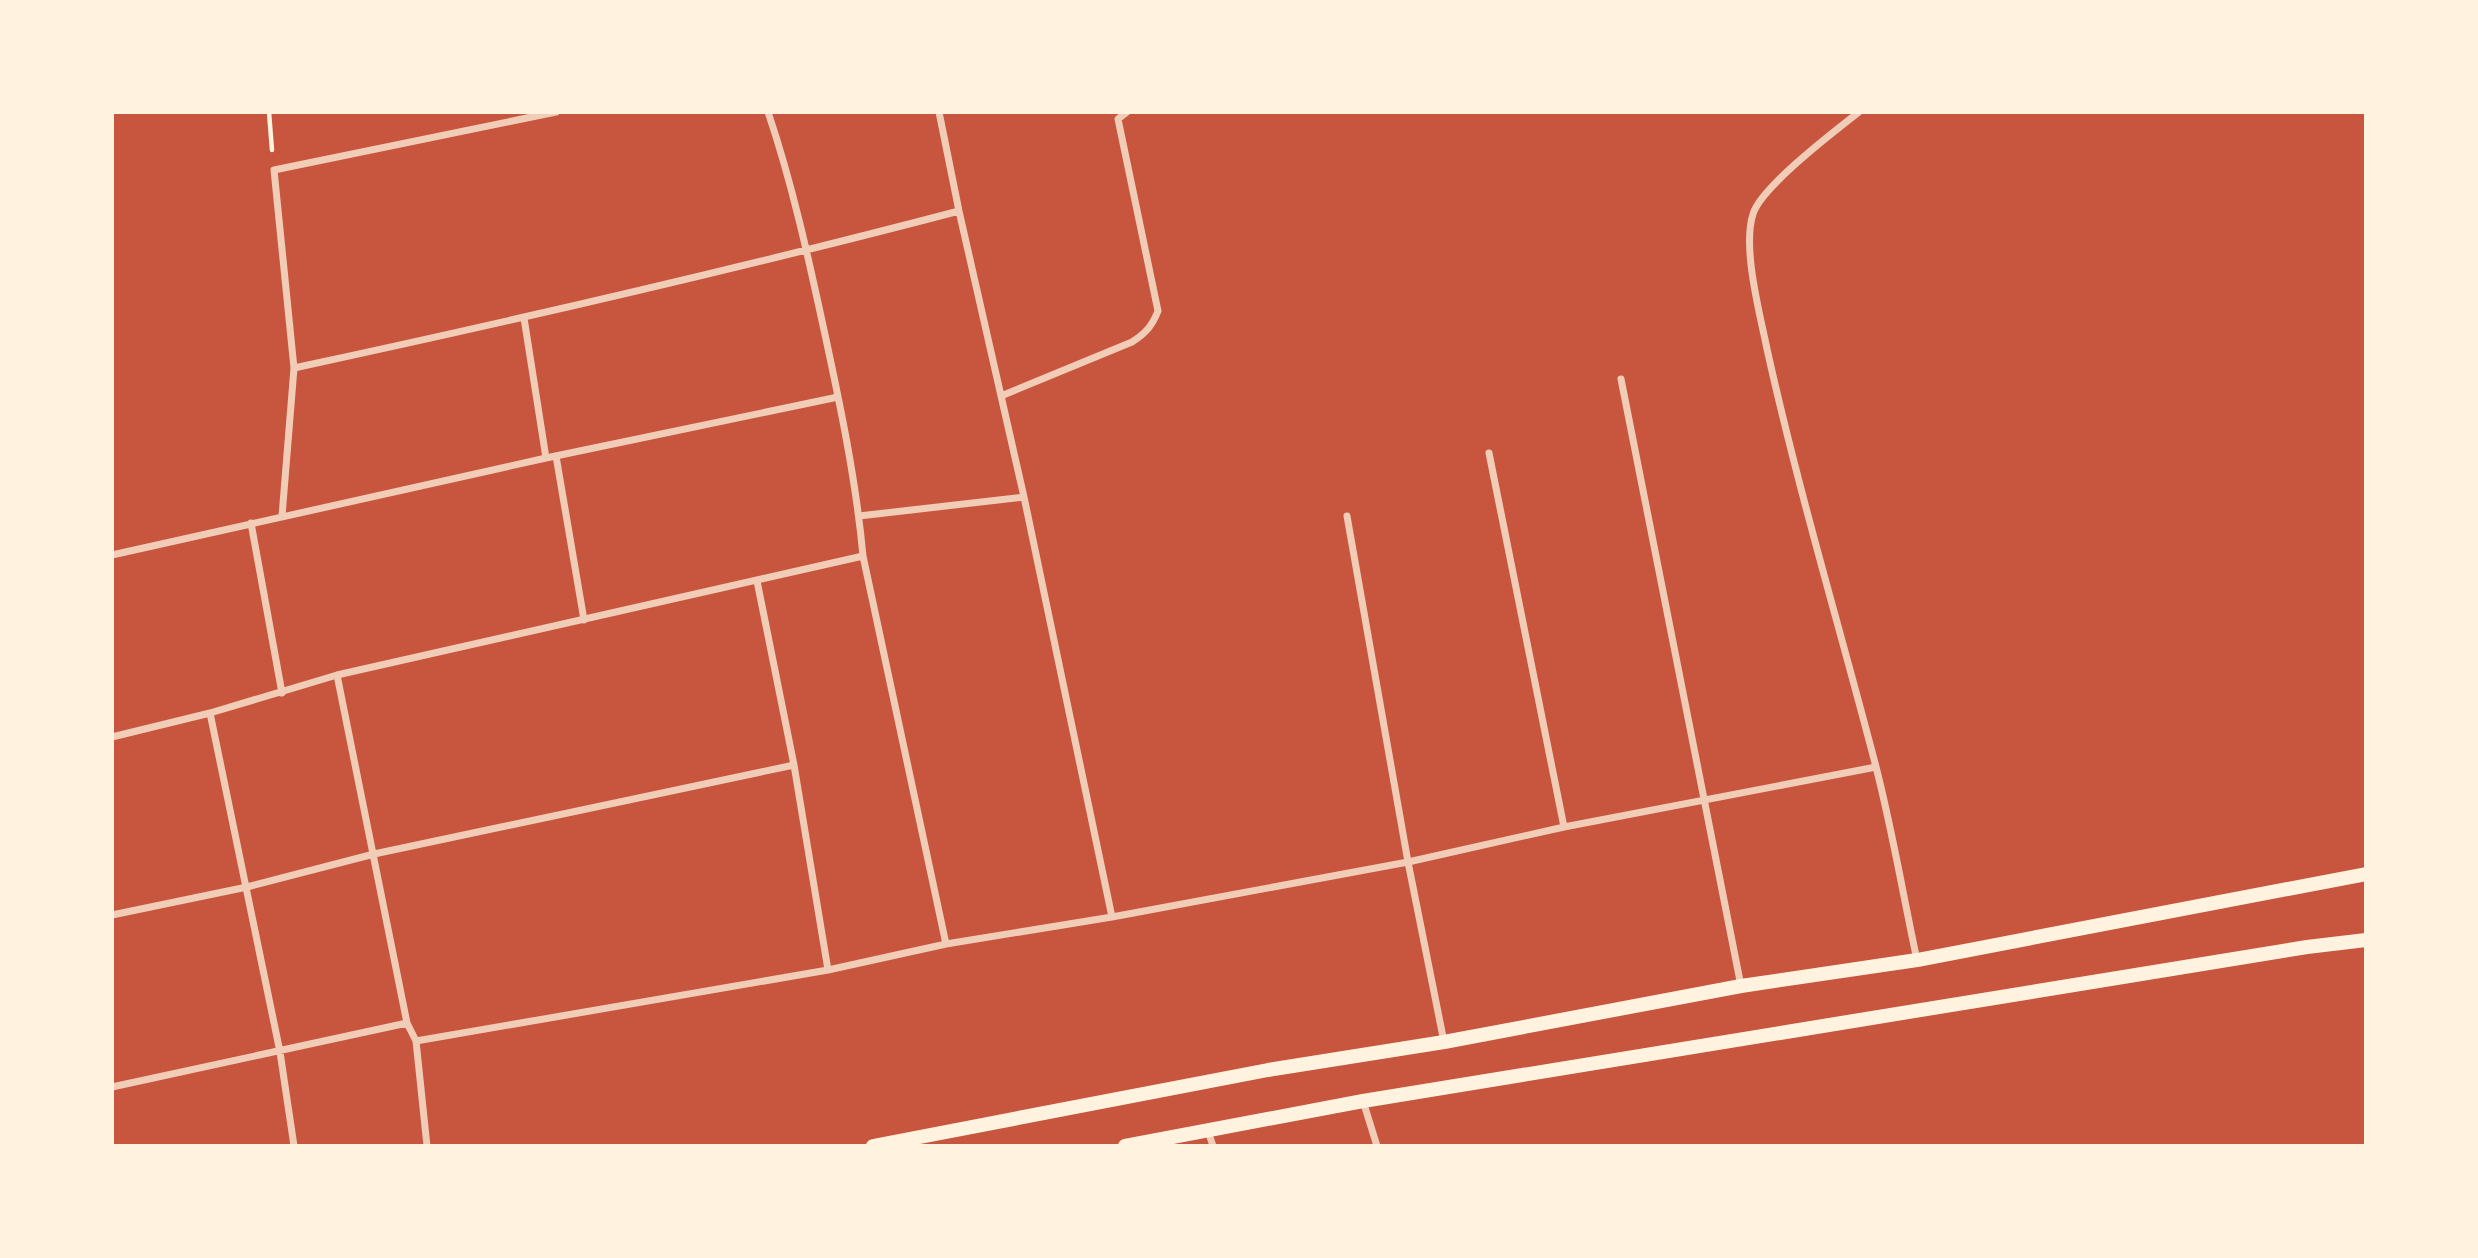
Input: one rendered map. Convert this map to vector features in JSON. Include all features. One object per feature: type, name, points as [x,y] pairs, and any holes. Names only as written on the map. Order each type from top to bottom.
[{"type":"main road","points":[[873,1146],[1268,1070],[1444,1042],[1741,986],[1917,960],[2366,874]]},
{"type":"main road","points":[[1125,1146],[1363,1101],[2366,940]]},
{"type":"street","points":[[282,516],[294,368],[274,170],[556,112]]},
{"type":"street","points":[[768,112],[807,251],[838,397],[859,516],[863,556],[946,944]]},
{"type":"street","points":[[939,112],[958,211],[1024,497],[1112,917]]},
{"type":"street","points":[[1001,396],[1132,342],[1147,333],[1153,323],[1158,311],[1117,116],[1127,112]]},
{"type":"street","points":[[1859,112],[1809,151],[1763,197],[1752,215],[1750,237],[1756,298],[1773,374],[1814,541],[1876,767],[1917,960]]},
{"type":"street","points":[[294,368],[524,318],[807,251],[958,211]]},
{"type":"street","points":[[524,318],[546,457]]},
{"type":"street","points":[[1620,379],[1741,986]]},
{"type":"street","points":[[112,555],[546,457],[838,397]]},
{"type":"street","points":[[1489,453],[1564,828]]},
{"type":"street","points":[[556,456],[584,620]]},
{"type":"street","points":[[859,516],[1024,497]]},
{"type":"street","points":[[1347,516],[1408,862],[1444,1042]]},
{"type":"street","points":[[251,523],[282,693]]},
{"type":"street","points":[[112,737],[210,713],[337,675],[863,556]]},
{"type":"street","points":[[757,581],[794,765],[828,970]]},
{"type":"street","points":[[337,675],[407,1024],[416,1041],[427,1146]]},
{"type":"street","points":[[210,713],[280,1052],[294,1146]]},
{"type":"street","points":[[112,915],[247,887],[374,854],[794,765]]},
{"type":"street","points":[[416,1041],[828,970],[946,944],[1112,917],[1408,862],[1564,828],[1876,767]]},
{"type":"street","points":[[112,1087],[407,1024]]},
{"type":"street","points":[[1363,1101],[1377,1146]]},
{"type":"street","points":[[1208,1130],[1213,1146]]},
{"type":"path","points":[[269,112],[274,170]]}]
